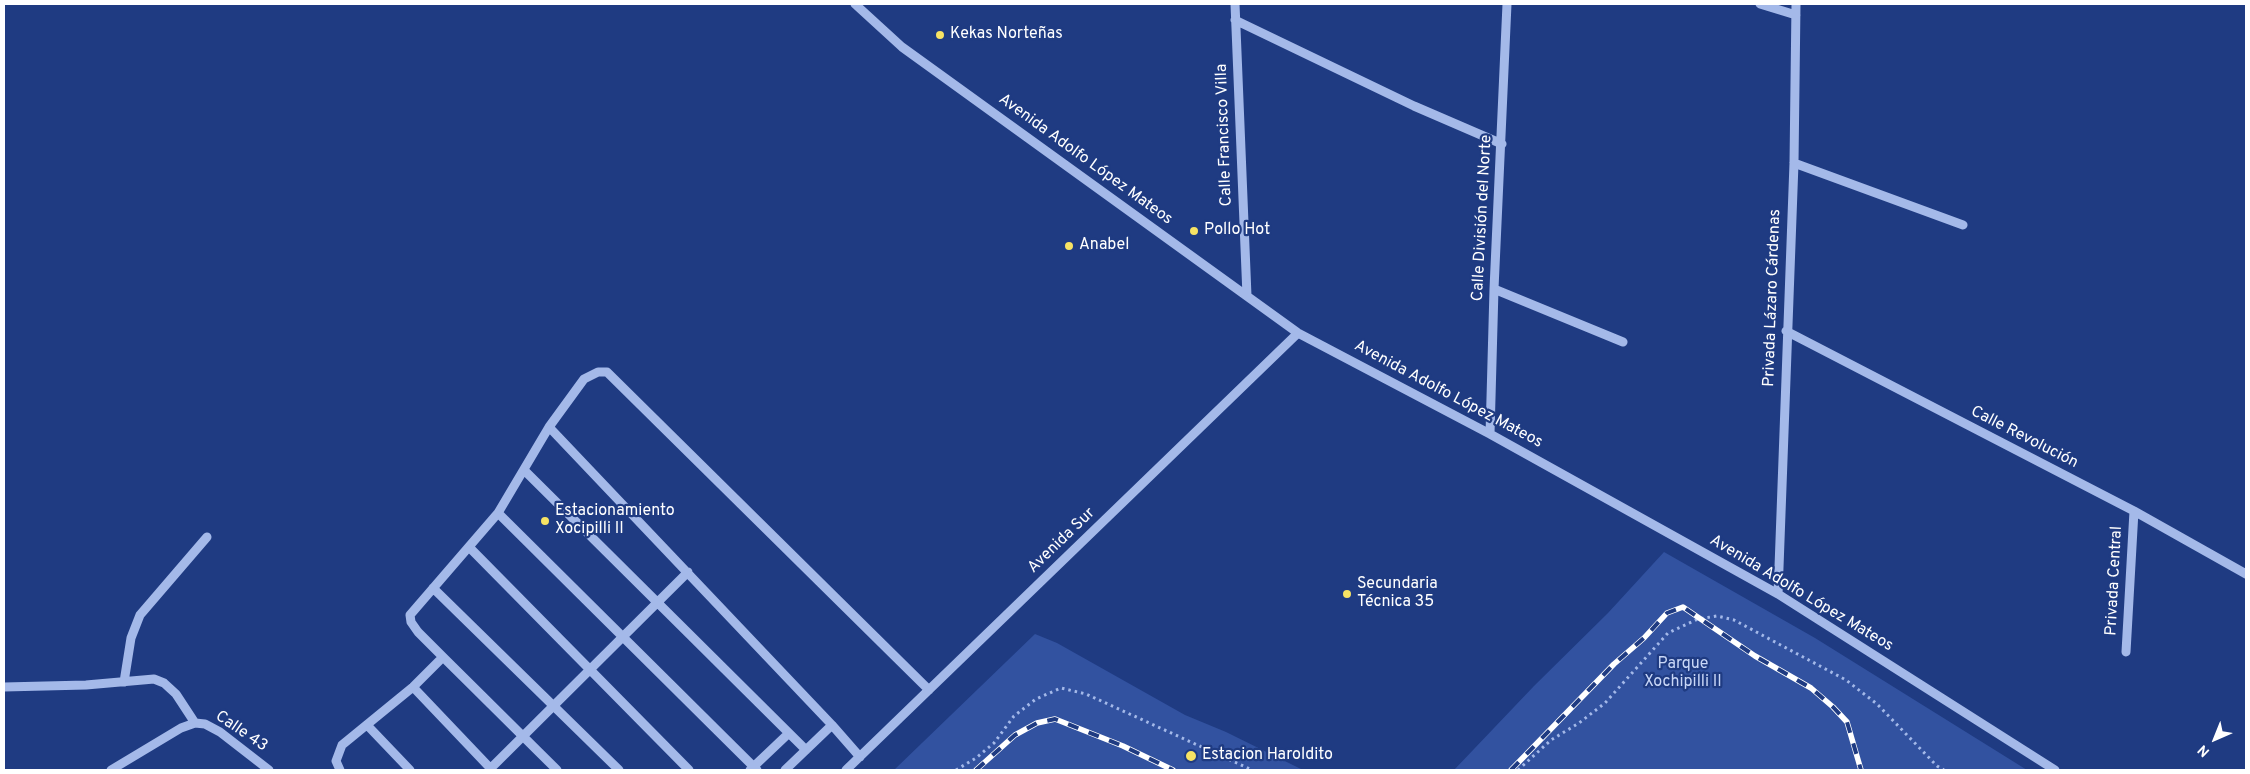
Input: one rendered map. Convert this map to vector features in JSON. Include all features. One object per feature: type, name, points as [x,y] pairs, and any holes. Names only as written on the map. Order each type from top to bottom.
[{"type":"street","name":"Avenida Adolfo López Mateos","points":[[855,4],[902,47],[1298,333],[1490,434],[1778,594],[2055,770]]},
{"type":"street","name":"Calle Francisco Villa","points":[[1235,4],[1247,296]]},
{"type":"street","name":"Calle División del Norte","points":[[1490,434],[1494,289],[1508,4]]},
{"type":"street","points":[[1760,4],[1796,15]]},
{"type":"street","name":"Privada Lázaro Cárdenas","points":[[1778,594],[1786,331],[1794,163],[1796,4]]},
{"type":"street","points":[[1235,20],[1414,106],[1502,144]]},
{"type":"street","points":[[1794,163],[1964,225]]},
{"type":"street","points":[[1494,289],[1623,342]]},
{"type":"street","name":"Calle Revolución","points":[[1786,331],[2134,512],[2246,574]]},
{"type":"street","name":"Avenida Sur","points":[[846,770],[1298,333]]},
{"type":"street","points":[[557,770],[443,657],[411,622],[410,615],[498,513],[549,427],[584,379],[598,372],[607,372],[928,690]]},
{"type":"street","points":[[549,427],[688,572],[860,757]]},
{"type":"street","points":[[524,470],[806,750]]},
{"type":"street","name":"Privada Central","points":[[2126,652],[2134,512]]},
{"type":"street","points":[[498,513],[754,769],[789,733]]},
{"type":"street","points":[[124,682],[131,638],[140,615],[207,537]]},
{"type":"street","points":[[469,547],[689,770]]},
{"type":"street","points":[[413,687],[491,770],[688,572]]},
{"type":"street","points":[[434,588],[619,770]]},
{"type":"street","points":[[340,770],[336,761],[342,745],[413,687],[443,657]]},
{"type":"street","points":[[4,687],[154,680],[164,683],[176,694],[195,723],[181,728],[111,770]]},
{"type":"street","name":"Calle 43","points":[[195,723],[211,726],[269,770]]},
{"type":"street","points":[[367,725],[410,770]]},
{"type":"street","points":[[785,770],[832,725]]},
{"type":"path","points":[[1518,770],[1552,740],[1579,723],[1605,703],[1668,633],[1698,619],[1717,616],[1734,620],[1846,680],[1877,704],[1937,766],[1944,770]]},
{"type":"path","points":[[956,770],[976,758],[994,743],[1014,716],[1036,699],[1061,688],[1086,694],[1252,770]]},
{"type":"green space","name":"Parque Xochipilli II","points":[[1664,552],[1815,638],[2027,770],[1454,770],[1534,686],[1608,613]]},
{"type":"green space","points":[[1035,634],[1057,643],[1185,715],[1226,732],[1303,770],[894,770]]},
{"type":"railway","points":[[1511,770],[1614,664],[1644,638],[1667,613],[1683,607],[1755,656],[1811,688],[1833,707],[1847,722],[1861,770]]},
{"type":"railway","points":[[976,770],[1015,735],[1037,723],[1055,719],[1123,746],[1173,770]]},
{"type":"place","name":"Kekas Norteñas","points":[[940,35]]},
{"type":"place","name":"Pollo Hot","points":[[1194,231]]},
{"type":"place","name":"Anabel","points":[[1069,246]]},
{"type":"place","name":"Estacionamiento Xocipilli II","points":[[545,521]]},
{"type":"place","name":"Secundaria Técnica 35","points":[[1347,594]]},
{"type":"place","name":"Estacion Haroldito","points":[[1191,756]]}]
